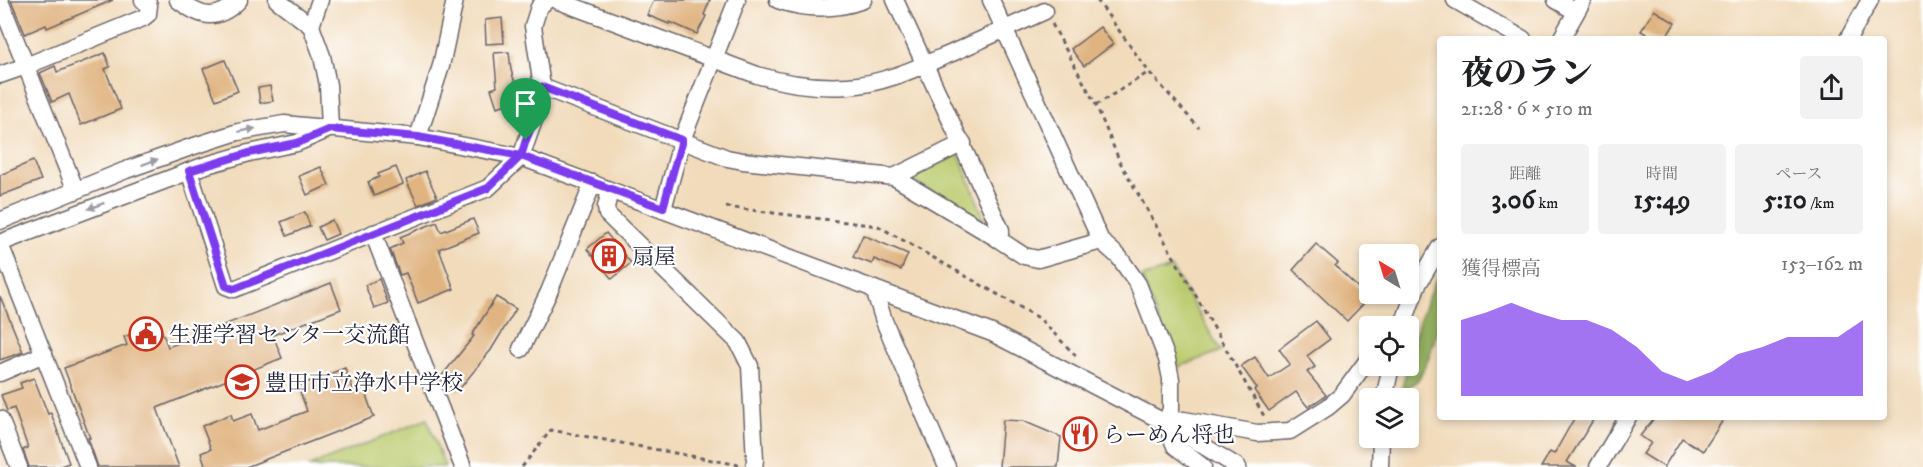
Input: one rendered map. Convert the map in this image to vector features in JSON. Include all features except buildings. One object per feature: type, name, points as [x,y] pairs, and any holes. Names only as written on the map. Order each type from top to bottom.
[{"type":"street","points":[[0,75],[143,18],[148,14],[149,5],[142,0]]},
{"type":"street","points":[[178,0],[196,12],[212,16],[223,13],[239,0]]},
{"type":"street","points":[[277,0],[311,26],[322,56],[328,85],[330,129]]},
{"type":"street","points":[[311,26],[320,0]]},
{"type":"street","points":[[418,137],[441,66],[455,0]]},
{"type":"street","points":[[189,171],[226,286],[234,289],[488,188],[521,156],[535,117],[542,87],[533,26],[539,7],[547,0]]},
{"type":"street","points":[[556,0],[776,81],[812,86],[849,86],[873,82],[924,65],[1045,11]]},
{"type":"street","points":[[663,208],[682,140],[737,0]]},
{"type":"street","points":[[778,0],[808,7],[843,6],[863,0]]},
{"type":"street","points":[[896,0],[1001,230],[998,239]]},
{"type":"street","points":[[991,0],[1101,241],[1119,257],[1138,284],[1167,359],[1171,380],[1171,409],[1166,423],[1175,446],[1203,467]]},
{"type":"street","points":[[1455,0],[1518,36]]},
{"type":"street","points":[[1556,0],[1579,6],[1563,36]]},
{"type":"street","points":[[1850,36],[1870,0]]},
{"type":"street","points":[[0,1],[76,191]]},
{"type":"street","points":[[542,87],[727,158],[894,177],[1024,256],[1038,259],[1101,241]]},
{"type":"street","points":[[0,221],[126,170],[191,147],[238,132],[284,124],[418,137],[521,156],[992,333],[1166,423],[1238,467]]},
{"type":"street","points":[[88,467],[0,244],[137,195],[189,171],[249,153],[297,143],[330,129]]},
{"type":"street","points":[[894,177],[963,143]]},
{"type":"street","points":[[126,170],[137,195]]},
{"type":"street","points":[[521,349],[549,292],[593,183]]},
{"type":"street","points":[[610,190],[606,207],[607,214],[738,342],[750,366],[746,466]]},
{"type":"street","points":[[373,233],[464,467]]},
{"type":"street","points":[[1406,316],[1417,286],[1437,252]]},
{"type":"street","points":[[874,289],[888,332],[947,467]]},
{"type":"street","points":[[0,373],[44,354]]},
{"type":"street","points":[[1166,423],[1184,420],[1257,433],[1290,431],[1328,407],[1342,395],[1359,372]]},
{"type":"street","points":[[0,419],[19,467]]},
{"type":"street","points":[[1598,467],[1626,420]]},
{"type":"street","points":[[1380,467],[1381,448]]},
{"type":"path","points":[[1097,0],[1149,72],[1199,128]]},
{"type":"path","points":[[1045,11],[1096,105],[1120,162],[1273,432]]},
{"type":"path","points":[[1096,105],[1149,72]]},
{"type":"path","points":[[726,207],[878,226],[1039,318],[1080,360],[1076,377]]},
{"type":"path","points":[[522,467],[551,430],[746,466]]},
{"type":"green space","points":[[959,154],[985,221],[909,179]]},
{"type":"green space","points":[[1172,268],[1221,351],[1176,368],[1142,277]]},
{"type":"green space","points":[[1437,279],[1437,331],[1429,358],[1418,380],[1407,388],[1402,388],[1405,376],[1419,376],[1419,323]]},
{"type":"green space","points":[[427,419],[445,467],[308,467]]},
{"type":"place","name":"扇屋","points":[[609,256]]},
{"type":"place","name":"生涯学習センタ一交流館","points":[[146,334]]},
{"type":"place","name":"豊田市立浄水中学校","points":[[242,382]]},
{"type":"place","name":"らーめん将也","points":[[1080,434]]},
{"type":"route","points":[[526,140],[521,156],[418,137],[330,129],[297,143],[249,153],[189,171],[226,286],[234,289],[488,188],[521,156],[663,208],[682,140],[542,87],[535,117],[526,140]]}]
